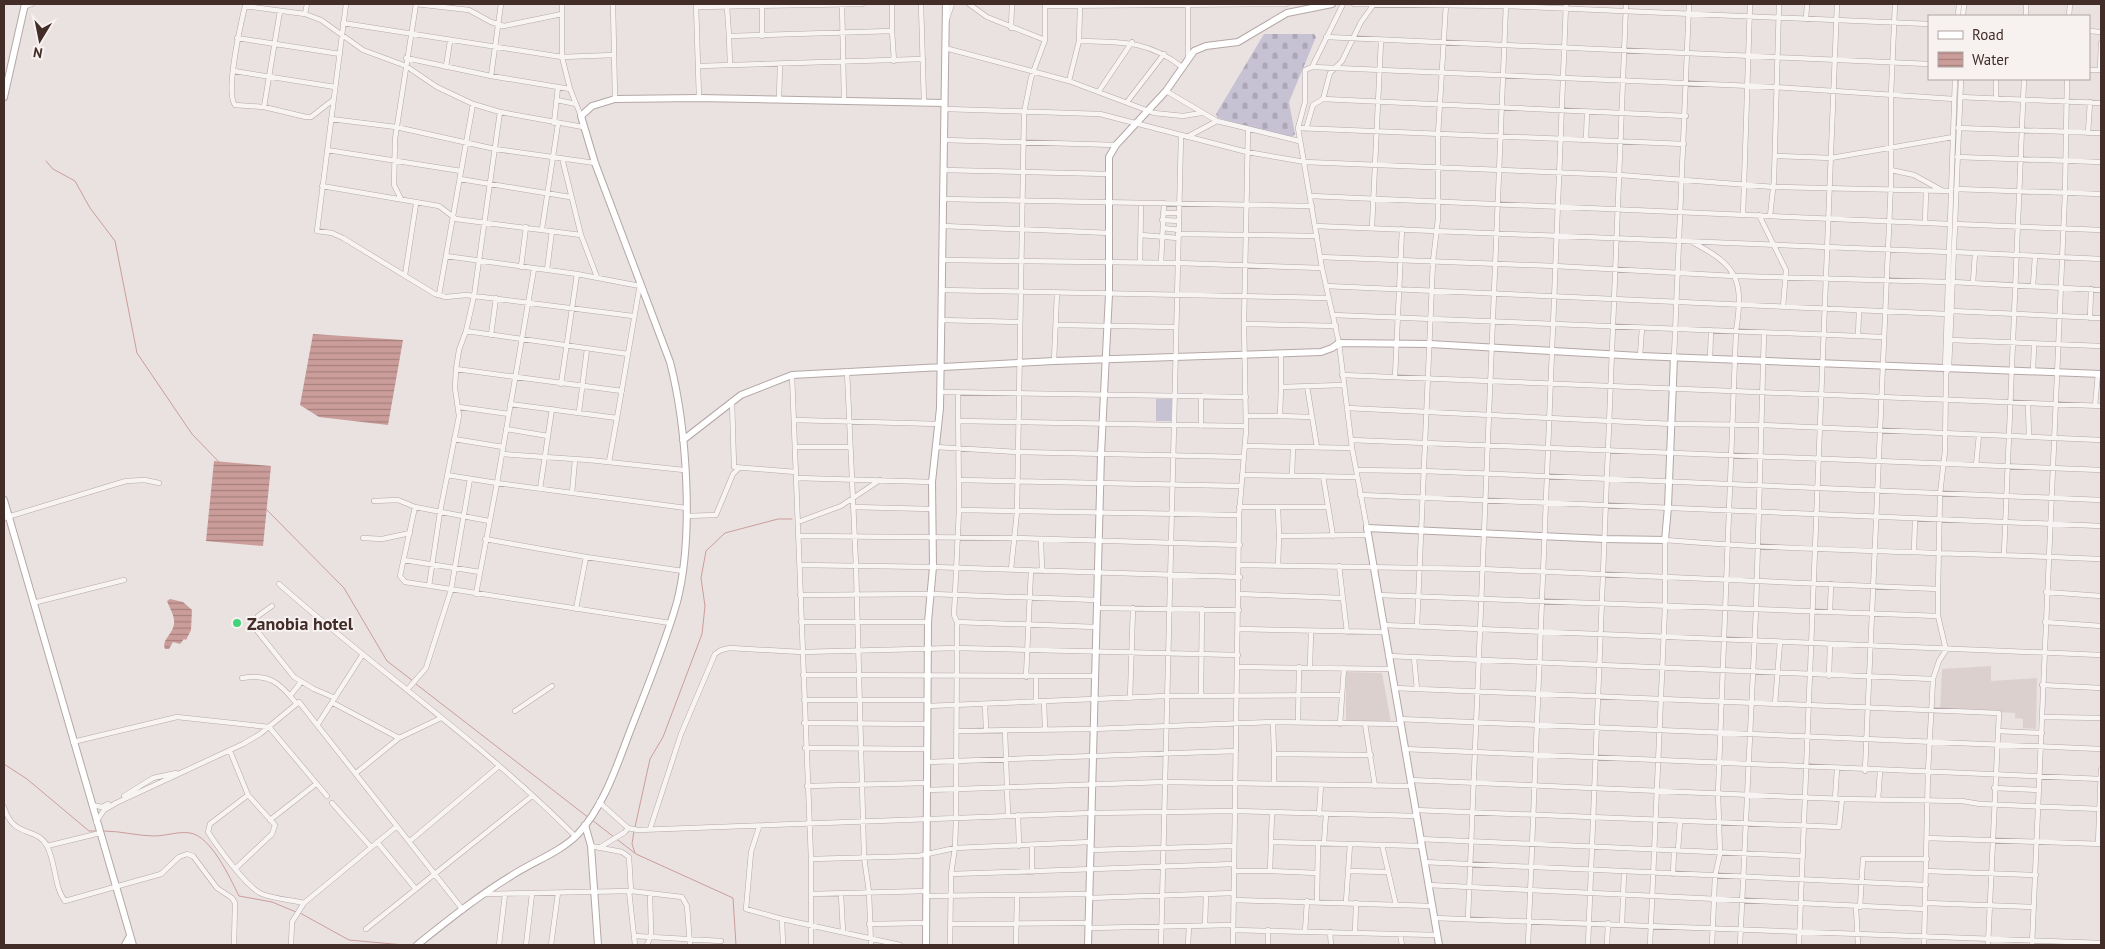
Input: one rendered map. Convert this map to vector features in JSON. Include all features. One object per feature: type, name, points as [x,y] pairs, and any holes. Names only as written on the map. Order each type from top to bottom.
[{"type":"street","points":[[4,97],[25,5],[32,4]]},
{"type":"street","points":[[305,14],[307,4]]},
{"type":"street","points":[[346,4],[316,231],[332,233],[343,238],[439,295],[496,298],[634,316]]},
{"type":"street","points":[[401,199],[394,185],[396,127],[416,4],[474,12],[498,25],[510,26],[562,14]]},
{"type":"street","points":[[491,76],[500,4]]},
{"type":"street","points":[[417,945],[484,894],[576,836],[586,824],[599,802],[622,753],[670,623],[683,571],[686,508],[683,440],[677,388],[670,362],[595,163],[582,127],[581,116],[570,88],[562,57],[562,4]]},
{"type":"street","points":[[613,4],[615,99]]},
{"type":"street","points":[[842,4],[844,101]]},
{"type":"street","points":[[700,98],[696,5],[727,7],[862,4]]},
{"type":"street","points":[[892,4],[894,61]]},
{"type":"street","points":[[921,4],[924,103]]},
{"type":"street","points":[[926,945],[928,622],[932,594],[934,538],[930,509],[939,424],[944,226],[943,170],[946,4]]},
{"type":"street","points":[[946,25],[952,4]]},
{"type":"street","points":[[969,4],[982,14],[1011,28],[1045,40]]},
{"type":"street","points":[[1011,28],[1012,4]]},
{"type":"street","points":[[1011,569],[1017,512],[1024,113],[1033,71],[1045,40],[1045,5],[1080,7],[1094,5],[1286,4],[1286,13]]},
{"type":"street","points":[[1088,945],[1098,540],[1103,394],[1109,294],[1111,204],[1108,174],[1109,157],[1116,145],[1166,91],[1188,59],[1200,48],[1238,42],[1286,13],[1332,4]]},
{"type":"street","points":[[1312,67],[1343,4]]},
{"type":"street","points":[[1354,4],[1566,6],[1625,11],[1928,24]]},
{"type":"street","points":[[1323,99],[1330,73],[1336,70],[1364,17],[1374,4]]},
{"type":"street","points":[[1417,626],[1433,261],[1435,230],[1438,219],[1438,135],[1446,4]]},
{"type":"street","points":[[1588,945],[1606,539],[1606,480],[1609,450],[1626,4]]},
{"type":"street","points":[[1650,945],[1665,606],[1665,540],[1682,213],[1689,4]]},
{"type":"street","points":[[1743,215],[1750,4]]},
{"type":"street","points":[[1770,216],[1774,188],[1778,4]]},
{"type":"street","points":[[1806,19],[1807,4]]},
{"type":"street","points":[[1799,945],[1837,4]]},
{"type":"street","points":[[1866,770],[1868,678],[1892,148],[1891,94],[1895,4]]},
{"type":"street","points":[[333,100],[306,118],[264,107],[238,106],[233,102],[231,98],[237,38],[245,5],[305,14],[321,20],[372,54],[406,66],[437,87],[473,104],[500,112],[582,127]]},
{"type":"street","points":[[1188,5],[1188,59]]},
{"type":"street","points":[[1468,918],[1506,5]]},
{"type":"street","points":[[762,6],[762,36]]},
{"type":"street","points":[[1528,945],[1556,266],[1556,207],[1566,6]]},
{"type":"street","points":[[727,7],[730,66]]},
{"type":"street","points":[[1069,81],[1079,41],[1080,7]]},
{"type":"street","points":[[264,107],[280,11]]},
{"type":"street","points":[[343,23],[562,57],[614,55]]},
{"type":"street","points":[[729,36],[892,31]]},
{"type":"street","points":[[1326,37],[1444,44],[1928,64]]},
{"type":"street","points":[[237,38],[340,54]]},
{"type":"street","points":[[446,67],[450,41]]},
{"type":"street","points":[[1079,41],[1132,42],[1164,54],[1182,67]]},
{"type":"street","points":[[1372,228],[1381,41]]},
{"type":"street","points":[[1099,91],[1132,42]]},
{"type":"street","points":[[2101,43],[2101,70]]},
{"type":"street","points":[[945,48],[1069,81],[1147,111],[1175,116],[1201,113]]},
{"type":"street","points":[[1127,102],[1164,54]]},
{"type":"street","points":[[406,58],[491,76],[570,88]]},
{"type":"street","points":[[699,66],[844,63],[923,59]]},
{"type":"street","points":[[780,64],[780,99]]},
{"type":"street","points":[[1439,945],[1352,448],[1339,343],[1322,268],[1305,162],[1299,141],[1298,128],[1304,102],[1305,70],[1312,67],[1336,70],[1686,83],[1834,90],[1954,99]]},
{"type":"street","points":[[234,71],[335,87]]},
{"type":"street","points":[[1953,224],[1951,192],[1955,80]]},
{"type":"street","points":[[1946,369],[1951,340],[1951,252],[1961,80]]},
{"type":"street","points":[[1996,80],[1996,98]]},
{"type":"street","points":[[2004,554],[2024,80]]},
{"type":"street","points":[[2032,942],[2042,746],[2042,685],[2048,524],[2054,438],[2055,372],[2065,193],[2066,80]]},
{"type":"street","points":[[542,229],[556,123],[558,87]]},
{"type":"street","points":[[1166,91],[1216,121],[1299,141]]},
{"type":"street","points":[[1960,97],[2101,103]]},
{"type":"street","points":[[581,116],[597,104],[615,99],[780,99],[924,103],[1024,113],[1100,114],[1187,138],[1247,152],[1305,162],[1499,172],[1620,175],[1774,188],[1951,192]]},
{"type":"street","points":[[1306,129],[1313,105],[1323,99],[1561,112],[1686,116]]},
{"type":"street","points":[[557,100],[576,104]]},
{"type":"street","points":[[2088,133],[2090,102]]},
{"type":"street","points":[[439,295],[473,104]]},
{"type":"street","points":[[430,586],[440,512],[459,407],[455,388],[456,370],[459,350],[466,331],[474,296],[500,112]]},
{"type":"street","points":[[1586,140],[1587,112]]},
{"type":"street","points":[[331,119],[396,127],[495,149],[595,163]]},
{"type":"street","points":[[1187,138],[1216,121]]},
{"type":"street","points":[[1298,128],[1501,138],[1684,144]]},
{"type":"street","points":[[1958,128],[2101,133]]},
{"type":"street","points":[[1233,945],[1240,594],[1239,515],[1246,426],[1244,324],[1248,130]]},
{"type":"street","points":[[1160,945],[1181,136]]},
{"type":"street","points":[[1774,156],[1831,158],[1952,137]]},
{"type":"street","points":[[944,140],[1116,145]]},
{"type":"street","points":[[327,150],[461,171]]},
{"type":"street","points":[[1957,157],[2101,162]]},
{"type":"street","points":[[562,158],[570,197],[581,235],[597,277]]},
{"type":"street","points":[[943,170],[1108,174]]},
{"type":"street","points":[[1891,170],[1914,176],[1944,191]]},
{"type":"street","points":[[460,180],[570,197]]},
{"type":"street","points":[[322,186],[401,199],[416,204],[438,206],[453,218],[581,235]]},
{"type":"street","points":[[1956,189],[2101,194]]},
{"type":"street","points":[[1925,223],[1926,191]]},
{"type":"street","points":[[1311,196],[2101,230]]},
{"type":"street","points":[[943,199],[1111,204],[1164,203],[1312,206]]},
{"type":"street","points":[[1161,263],[1164,203]]},
{"type":"street","points":[[405,275],[416,204]]},
{"type":"street","points":[[1140,263],[1141,204]]},
{"type":"street","points":[[1163,213],[1179,213]]},
{"type":"street","points":[[1759,216],[1784,265],[1786,277],[1784,307]]},
{"type":"street","points":[[1162,220],[1179,221]]},
{"type":"street","points":[[944,226],[1022,231],[1110,232]]},
{"type":"street","points":[[1316,226],[1680,240],[1776,247],[1951,252],[2101,260]]},
{"type":"street","points":[[521,268],[526,227]]},
{"type":"street","points":[[1163,228],[1178,234]]},
{"type":"street","points":[[1395,377],[1402,229]]},
{"type":"street","points":[[546,270],[552,231]]},
{"type":"street","points":[[1140,235],[1163,237],[1178,234],[1317,236]]},
{"type":"street","points":[[1692,242],[1720,257],[1734,276],[1740,306],[1736,331],[1724,672],[1720,732],[1717,823],[1720,852],[1715,876],[1712,945]]},
{"type":"street","points":[[1973,283],[1975,253]]},
{"type":"street","points":[[446,256],[521,268],[577,274],[640,285]]},
{"type":"street","points":[[2033,286],[2035,256]]},
{"type":"street","points":[[1320,257],[1556,266],[1734,276],[1951,282],[2101,290]]},
{"type":"street","points":[[943,260],[1178,263],[1322,268]]},
{"type":"street","points":[[476,594],[534,269]]},
{"type":"street","points":[[561,384],[577,274]]},
{"type":"street","points":[[1924,945],[1929,741],[1933,679],[1938,661],[1946,650],[1938,616],[1938,589],[1940,494],[1946,434],[1946,314],[1951,282]]},
{"type":"street","points":[[609,462],[640,285]]},
{"type":"street","points":[[1326,286],[1946,314]]},
{"type":"street","points":[[2090,318],[2091,289]]},
{"type":"street","points":[[941,290],[1328,298]]},
{"type":"street","points":[[1054,361],[1057,293]]},
{"type":"street","points":[[491,335],[496,298]]},
{"type":"street","points":[[1858,336],[1859,310]]},
{"type":"street","points":[[1952,311],[2101,318]]},
{"type":"street","points":[[1333,316],[1493,320],[1642,328],[1884,337]]},
{"type":"street","points":[[941,320],[1019,322]]},
{"type":"street","points":[[1244,324],[1336,326]]},
{"type":"street","points":[[1056,325],[1176,327]]},
{"type":"street","points":[[1640,356],[1642,328]]},
{"type":"street","points":[[1710,359],[1711,330]]},
{"type":"street","points":[[466,331],[628,354]]},
{"type":"street","points":[[1740,945],[1753,641],[1756,610],[1764,333]]},
{"type":"street","points":[[1951,340],[2101,346]]},
{"type":"street","points":[[683,440],[714,417],[732,400],[792,375],[1054,361],[1328,351],[1339,343],[1430,344],[1640,356],[2100,374],[2098,406],[1342,375]]},
{"type":"street","points":[[2033,372],[2034,344]]},
{"type":"street","points":[[579,412],[587,349]]},
{"type":"street","points":[[1280,352],[1280,416]]},
{"type":"street","points":[[456,370],[622,391]]},
{"type":"street","points":[[847,371],[856,566],[864,857],[869,892],[871,945]]},
{"type":"street","points":[[792,375],[804,723],[811,859],[811,945]]},
{"type":"street","points":[[1281,387],[1343,385]]},
{"type":"street","points":[[1307,386],[1317,447]]},
{"type":"street","points":[[940,392],[1246,397]]},
{"type":"street","points":[[950,945],[951,874],[955,848],[956,817],[955,705],[957,622],[954,615],[958,569],[958,393]]},
{"type":"street","points":[[1201,396],[1201,426]]},
{"type":"street","points":[[732,400],[733,463],[738,468],[796,472]]},
{"type":"street","points":[[510,404],[618,418]]},
{"type":"street","points":[[2028,404],[2029,437]]},
{"type":"street","points":[[459,407],[509,414]]},
{"type":"street","points":[[1347,408],[1610,419],[1672,424],[1761,425],[2101,440]]},
{"type":"street","points":[[540,489],[552,409]]},
{"type":"street","points":[[1246,416],[1312,417]]},
{"type":"street","points":[[794,420],[939,424]]},
{"type":"street","points":[[958,421],[1018,424],[1246,426]]},
{"type":"street","points":[[506,429],[548,436]]},
{"type":"street","points":[[1976,465],[1978,435]]},
{"type":"street","points":[[454,439],[503,447]]},
{"type":"street","points":[[1351,440],[2101,470]]},
{"type":"street","points":[[1245,446],[1352,448]]},
{"type":"street","points":[[795,447],[850,447]]},
{"type":"street","points":[[936,447],[1017,452],[1243,457]]},
{"type":"street","points":[[1292,476],[1293,447]]},
{"type":"street","points":[[502,454],[684,470]]},
{"type":"street","points":[[572,493],[575,460]]},
{"type":"street","points":[[686,516],[716,515],[730,480],[738,468]]},
{"type":"street","points":[[1356,470],[1424,471],[1818,490],[2101,500]]},
{"type":"street","points":[[447,475],[470,480],[686,508]]},
{"type":"street","points":[[1242,475],[1357,477]]},
{"type":"street","points":[[1323,476],[1333,536]]},
{"type":"street","points":[[797,478],[932,482]]},
{"type":"street","points":[[6,518],[126,481],[145,480],[159,483]]},
{"type":"street","points":[[407,690],[426,668],[451,590],[470,480]]},
{"type":"street","points":[[798,522],[831,511],[852,500],[880,480]]},
{"type":"street","points":[[959,480],[1241,486]]},
{"type":"street","points":[[1360,494],[1546,504],[1668,507],[2101,526]]},
{"type":"street","points":[[4,500],[6,518],[33,603],[133,945]]},
{"type":"street","points":[[374,500],[398,500],[415,507],[489,521]]},
{"type":"street","points":[[415,507],[400,576],[402,580],[451,590],[670,623]]},
{"type":"street","points":[[853,507],[930,509]]},
{"type":"street","points":[[1240,507],[1328,507]]},
{"type":"street","points":[[1278,507],[1278,565]]},
{"type":"street","points":[[959,510],[1239,515]]},
{"type":"street","points":[[1914,551],[1915,519]]},
{"type":"street","points":[[1279,536],[1333,536],[1367,532],[1422,530],[1544,537],[1665,540],[1728,545],[2101,559]]},
{"type":"street","points":[[363,538],[386,538],[396,534],[410,533]]},
{"type":"street","points":[[798,536],[1014,538],[1240,545]]},
{"type":"street","points":[[485,539],[586,557],[683,571]]},
{"type":"street","points":[[1040,540],[1042,571]]},
{"type":"street","points":[[576,609],[586,557]]},
{"type":"street","points":[[404,560],[480,572]]},
{"type":"street","points":[[800,565],[1011,569],[1240,577]]},
{"type":"street","points":[[1240,565],[1373,566],[1544,571],[1938,589]]},
{"type":"street","points":[[1339,566],[1348,632]]},
{"type":"street","points":[[1026,676],[1031,570]]},
{"type":"street","points":[[33,603],[124,580]]},
{"type":"street","points":[[279,584],[441,718],[576,836]]},
{"type":"street","points":[[1830,612],[1831,584]]},
{"type":"street","points":[[2046,592],[2101,596]]},
{"type":"street","points":[[800,595],[932,594],[1097,600]]},
{"type":"street","points":[[1240,594],[1342,598]]},
{"type":"street","points":[[1378,594],[1938,616]]},
{"type":"street","points":[[272,606],[258,616],[254,621],[254,627],[294,676],[301,682],[398,738]]},
{"type":"street","points":[[1096,608],[1239,610]]},
{"type":"street","points":[[1130,698],[1133,608]]},
{"type":"street","points":[[1201,695],[1202,609]]},
{"type":"street","points":[[801,622],[928,622]]},
{"type":"street","points":[[957,622],[1096,627]]},
{"type":"street","points":[[2045,622],[2101,626]]},
{"type":"street","points":[[1238,629],[1348,632],[1417,626],[1870,645],[1946,650],[2101,655]]},
{"type":"street","points":[[1310,667],[1311,631]]},
{"type":"street","points":[[1775,704],[1780,642]]},
{"type":"street","points":[[1829,676],[1830,644]]},
{"type":"street","points":[[650,829],[681,734],[715,654],[721,650],[730,648],[802,652],[957,648],[1238,654]]},
{"type":"street","points":[[318,724],[363,654]]},
{"type":"street","points":[[1388,656],[1600,667],[1933,679]]},
{"type":"street","points":[[1414,658],[1417,690]]},
{"type":"street","points":[[1238,667],[1390,669]]},
{"type":"street","points":[[1298,722],[1299,667]]},
{"type":"street","points":[[1340,724],[1344,668]]},
{"type":"street","points":[[803,675],[1095,676]]},
{"type":"street","points":[[242,678],[258,676],[269,678],[285,689],[296,703],[302,704],[464,910]]},
{"type":"street","points":[[1036,676],[1036,702]]},
{"type":"street","points":[[290,696],[301,682]]},
{"type":"street","points":[[2042,685],[2101,688]]},
{"type":"street","points":[[515,711],[552,686]]},
{"type":"street","points":[[1394,688],[1999,713],[1988,945]]},
{"type":"street","points":[[804,700],[860,699],[955,705],[1201,695],[1342,694]]},
{"type":"street","points":[[1044,702],[1045,729]]},
{"type":"street","points":[[96,822],[107,808],[230,751],[269,727],[296,703]]},
{"type":"street","points":[[985,704],[986,730]]},
{"type":"street","points":[[73,742],[177,716],[269,727],[327,796]]},
{"type":"street","points":[[2043,717],[2101,718]]},
{"type":"street","points":[[356,773],[398,738],[441,718]]},
{"type":"street","points":[[956,731],[1093,729],[1273,722],[1340,724],[1477,722],[2101,749]]},
{"type":"street","points":[[1273,722],[1274,783]]},
{"type":"street","points":[[804,723],[928,724]]},
{"type":"street","points":[[1365,724],[1375,786]]},
{"type":"street","points":[[1005,730],[1008,816]]},
{"type":"street","points":[[1998,731],[2042,733]]},
{"type":"street","points":[[805,748],[928,749]]},
{"type":"street","points":[[1404,749],[1880,772],[1995,774],[2101,779]]},
{"type":"street","points":[[230,751],[248,796],[274,825],[275,830],[236,868]]},
{"type":"street","points":[[928,762],[1236,751]]},
{"type":"street","points":[[1274,754],[1371,755]]},
{"type":"street","points":[[410,841],[498,767]]},
{"type":"street","points":[[1835,799],[1837,769]]},
{"type":"street","points":[[1927,838],[2100,844],[2101,770]]},
{"type":"street","points":[[91,804],[106,805],[153,778],[184,771]]},
{"type":"street","points":[[1878,800],[1880,772]]},
{"type":"street","points":[[807,786],[862,783],[956,788],[1164,782],[1375,786],[1474,783],[1805,798],[1927,802],[1962,801],[2100,809]]},
{"type":"street","points":[[270,820],[316,784]]},
{"type":"street","points":[[1319,814],[1321,785]]},
{"type":"street","points":[[1994,788],[2039,790]]},
{"type":"street","points":[[248,796],[208,828],[208,832],[216,846],[252,888],[261,894],[304,903]]},
{"type":"street","points":[[366,929],[532,796]]},
{"type":"street","points":[[599,802],[630,829],[638,830],[759,827],[1018,815],[1235,811],[1319,814],[1472,812],[1839,827],[1842,799]]},
{"type":"street","points":[[332,803],[371,847]]},
{"type":"street","points":[[4,807],[9,821],[16,828],[36,836],[48,846],[65,901],[161,874],[179,857],[186,854],[192,856],[217,888],[232,898],[235,903],[234,945]]},
{"type":"street","points":[[1270,871],[1272,812]]},
{"type":"street","points":[[1324,843],[1326,814]]},
{"type":"street","points":[[1018,815],[1019,846]]},
{"type":"street","points":[[1673,874],[1680,822]]},
{"type":"street","points":[[586,824],[595,893],[598,945]]},
{"type":"street","points":[[290,945],[292,922],[304,903],[397,826]]},
{"type":"street","points":[[759,827],[751,852],[746,909],[782,920],[810,924],[900,945]]},
{"type":"street","points":[[600,848],[630,829]]},
{"type":"street","points":[[48,846],[100,833]]},
{"type":"street","points":[[1271,842],[1382,845],[1471,840],[1803,856]]},
{"type":"street","points":[[377,842],[415,888]]},
{"type":"street","points":[[811,859],[926,856],[955,848],[1090,842]]},
{"type":"street","points":[[1317,901],[1318,843]]},
{"type":"street","points":[[1346,902],[1350,844]]},
{"type":"street","points":[[1382,845],[1396,905]]},
{"type":"street","points":[[590,846],[622,852],[629,857],[635,945]]},
{"type":"street","points":[[1032,846],[1032,872]]},
{"type":"street","points":[[1090,850],[1234,846]]},
{"type":"street","points":[[1858,945],[1858,907],[1863,859],[1927,859]]},
{"type":"street","points":[[1424,862],[1926,885]]},
{"type":"street","points":[[951,874],[1234,864]]},
{"type":"street","points":[[1234,871],[1317,872]]},
{"type":"street","points":[[1349,871],[1388,872]]},
{"type":"street","points":[[1926,871],[2036,875]]},
{"type":"street","points":[[1622,924],[1624,872]]},
{"type":"street","points":[[1428,885],[1925,909]]},
{"type":"street","points":[[484,894],[630,891],[682,897],[686,901],[690,945]]},
{"type":"street","points":[[811,894],[869,892],[951,895],[1089,896],[1234,893]]},
{"type":"street","points":[[551,945],[558,893]]},
{"type":"street","points":[[647,945],[651,935],[650,893]]},
{"type":"street","points":[[499,945],[505,894]]},
{"type":"street","points":[[526,945],[532,894]]},
{"type":"street","points":[[841,894],[842,932]]},
{"type":"street","points":[[1205,926],[1206,894]]},
{"type":"street","points":[[1016,945],[1018,895]]},
{"type":"street","points":[[1234,900],[1317,901],[1432,906]]},
{"type":"street","points":[[1305,932],[1307,901]]},
{"type":"street","points":[[1356,903],[1356,933]]},
{"type":"street","points":[[1926,903],[2034,907]]},
{"type":"street","points":[[1434,918],[1590,922],[1858,935],[1989,938],[2084,944],[2101,943]]},
{"type":"street","points":[[782,920],[783,945]]},
{"type":"street","points":[[869,924],[926,923]]},
{"type":"street","points":[[1607,945],[1608,923]]},
{"type":"street","points":[[951,924],[1205,926],[1305,932],[1437,935]]},
{"type":"street","points":[[1188,945],[1189,926]]},
{"type":"street","points":[[1268,930],[1268,945]]},
{"type":"street","points":[[1330,932],[1330,945]]},
{"type":"street","points":[[1400,934],[1402,945]]},
{"type":"street","points":[[634,936],[651,935],[721,941]]},
{"type":"street","points":[[125,945],[130,936]]},
{"type":"shaded area","points":[[1991,666],[1991,681],[2037,678],[2036,729],[2023,728],[2023,719],[2015,718],[2015,713],[1940,709],[1942,669]]},
{"type":"shaded area","points":[[1346,672],[1382,673],[1391,722],[1346,721]]},
{"type":"green space","points":[[1264,34],[1314,34],[1316,37],[1289,102],[1295,134],[1290,138],[1218,118],[1216,114]]},
{"type":"green space","points":[[1156,399],[1172,399],[1171,421],[1156,421]]},
{"type":"water","points":[[313,334],[403,340],[388,425],[319,417],[300,405]]},
{"type":"water","points":[[214,461],[271,466],[263,546],[206,541]]},
{"type":"water","points":[[170,599],[183,602],[192,610],[191,630],[186,640],[184,639],[180,644],[173,642],[169,649],[165,649],[166,640],[174,624],[173,615],[167,601]]},
{"type":"waterway","points":[[46,161],[53,169],[75,181],[90,208],[115,241],[137,353],[192,434],[219,462]]},
{"type":"waterway","points":[[266,509],[344,588],[387,661],[413,681]]},
{"type":"waterway","points":[[635,827],[650,759],[663,737],[702,634],[705,606],[701,578],[706,551],[725,533],[778,519],[792,519]]},
{"type":"waterway","points":[[416,684],[589,818]]},
{"type":"waterway","points":[[4,764],[27,779],[89,831],[97,831]]},
{"type":"waterway","points":[[592,820],[636,854],[733,898],[736,945]]},
{"type":"waterway","points":[[104,831],[154,836],[190,833],[198,836],[219,859],[239,896],[272,902],[296,912]]},
{"type":"waterway","points":[[634,831],[632,844],[635,853]]},
{"type":"waterway","points":[[300,913],[349,940],[404,945]]},
{"type":"place","name":"Zanobia hotel","points":[[237,623]]}]
